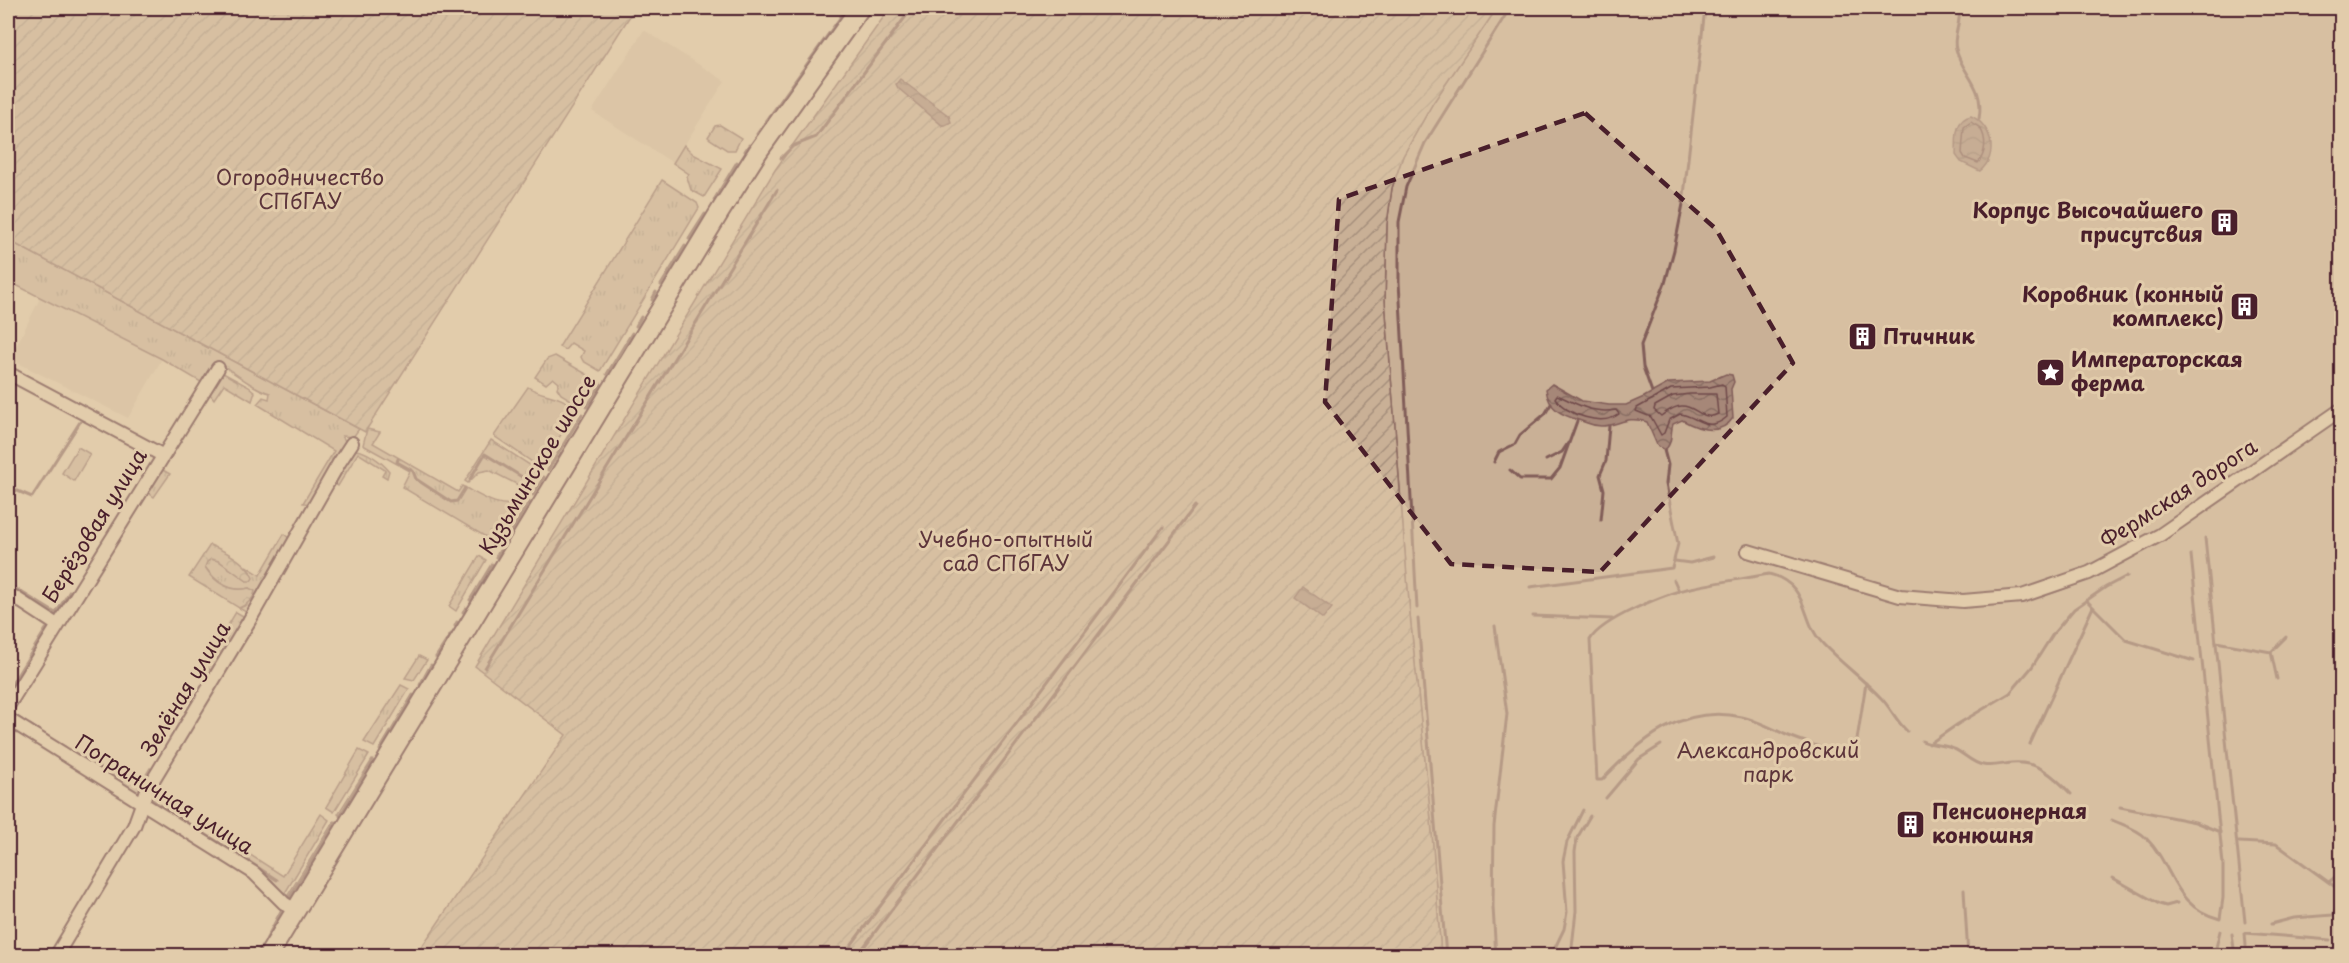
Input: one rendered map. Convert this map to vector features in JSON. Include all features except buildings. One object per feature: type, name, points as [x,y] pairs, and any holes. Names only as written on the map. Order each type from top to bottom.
[{"type":"main road","name":"Кузьминское шоссе","points":[[268,956],[718,213],[759,150],[860,8]]},
{"type":"street","name":"Берёзовая улица","points":[[8,706],[218,368]]},
{"type":"street","points":[[8,373],[162,455]]},
{"type":"street","name":"Фермская дорога","points":[[1748,551],[1900,596],[1963,602],[2022,596],[2089,573],[2152,540],[2342,409]]},
{"type":"street","name":"Зелёная улица","points":[[56,956],[134,826],[141,811],[141,803],[352,444]]},
{"type":"street","points":[[8,593],[57,626]]},
{"type":"street","name":"Пограничная улица","points":[[8,719],[254,873],[284,903],[295,910]]},
{"type":"highlighted area","points":[[1585,113],[1716,229],[1793,363],[1600,572],[1451,564],[1325,402],[1339,199]]},
{"type":"shaded area","points":[[644,30],[725,81],[673,163],[592,111]]},
{"type":"shaded area","points":[[40,298],[162,359],[128,418],[10,359]]},
{"type":"green space","name":"Огородничество СПбГАУ","points":[[8,8],[635,8],[365,432],[8,240]]},
{"type":"green space","name":"Учебно-опытный сад СПбГАУ","points":[[890,8],[1497,8],[1433,103],[1403,156],[1392,188],[1387,224],[1385,301],[1410,615],[1431,820],[1441,955],[1025,956],[982,949],[890,956],[416,955],[566,735],[475,666],[775,170]]},
{"type":"green space","name":"Александровский парк","points":[[1497,8],[2341,8],[2341,404],[2157,530],[2084,569],[2020,591],[1900,600],[1946,606],[1993,605],[2023,601],[2082,582],[2138,555],[2164,539],[2341,416],[2341,955],[1441,955],[1431,820],[1410,615],[1385,301],[1387,224],[1392,188],[1403,156],[1433,103]]},
{"type":"green space","points":[[720,125],[741,138],[735,150],[727,150],[708,137],[715,126]]},
{"type":"green space","points":[[684,145],[693,154],[722,169],[704,197],[691,190],[687,177],[689,174],[673,163]]},
{"type":"green space","points":[[662,180],[697,203],[699,208],[600,371],[583,361],[581,357],[584,351],[571,343],[565,350],[559,347]]},
{"type":"green space","points":[[8,240],[359,429],[353,437],[342,436],[347,444],[311,504],[303,503],[334,451],[257,404],[263,397],[269,399],[270,393],[218,363],[198,392],[196,391],[201,382],[162,359],[8,281]]},
{"type":"green space","points":[[555,356],[595,379],[581,401],[576,403],[561,394],[557,388],[559,383],[553,378],[546,384],[535,377],[547,359]]},
{"type":"green space","points":[[223,373],[255,392],[252,401],[224,384],[214,399],[210,394]]},
{"type":"green space","points":[[528,387],[566,401],[575,411],[541,468],[494,436]]},
{"type":"green space","points":[[367,429],[380,432],[373,443],[458,492],[462,486],[497,503],[520,503],[496,543],[402,487],[410,471],[363,445]]},
{"type":"green space","points":[[491,440],[539,471],[528,490],[489,470],[479,472],[468,483],[465,481]]},
{"type":"green space","points":[[78,447],[90,454],[74,481],[62,473]]},
{"type":"green space","points":[[354,450],[369,454],[382,464],[389,471],[387,478],[382,475],[385,470],[358,453],[338,486],[333,483]]},
{"type":"green space","points":[[161,469],[170,474],[154,497],[147,492]]},
{"type":"green space","points":[[284,534],[291,540],[249,614],[239,608],[247,605],[249,588],[236,589],[224,585],[205,567],[207,562],[211,559],[219,561],[247,581],[251,573],[246,566],[260,575]]},
{"type":"green space","points":[[210,545],[235,558],[246,567],[253,578],[247,581],[219,561],[211,559],[207,562],[205,567],[219,582],[230,588],[249,588],[255,591],[251,600],[239,608],[189,577]]},
{"type":"green space","points":[[479,556],[486,560],[456,611],[449,606]]},
{"type":"green space","points":[[236,612],[245,617],[214,671],[203,667]]},
{"type":"green space","points":[[419,656],[427,660],[414,680],[405,678]]},
{"type":"green space","points":[[401,685],[409,689],[374,747],[364,742]]},
{"type":"green space","points":[[359,750],[369,755],[334,812],[326,807]]},
{"type":"green space","points":[[372,760],[375,762],[342,817],[338,814]]},
{"type":"green space","points":[[150,768],[155,771],[140,795],[108,775],[111,769],[139,786]]},
{"type":"green space","points":[[321,814],[329,820],[285,893],[280,891],[272,880],[245,861],[249,854],[283,876]]},
{"type":"green space","points":[[334,821],[338,823],[291,899],[288,895]]},
{"type":"water","points":[[900,79],[949,116],[951,122],[943,126],[898,88],[896,84]]},
{"type":"water","points":[[1971,116],[1984,126],[1990,141],[1990,157],[1980,171],[1961,162],[1956,155],[1956,137],[1959,126],[1965,118]]},
{"type":"water","points":[[1726,374],[1732,375],[1734,382],[1731,389],[1733,418],[1722,428],[1709,430],[1682,420],[1673,424],[1670,442],[1664,450],[1657,445],[1647,422],[1628,420],[1607,426],[1590,424],[1560,413],[1551,404],[1546,389],[1552,384],[1582,401],[1626,405],[1669,383],[1710,381]]},
{"type":"water","points":[[1303,587],[1332,608],[1323,619],[1295,598]]},
{"type":"waterway","points":[[757,134],[847,8]]},
{"type":"waterway","points":[[781,158],[793,146],[816,137],[912,8]]},
{"type":"waterway","points":[[1417,608],[1399,282],[1399,222],[1406,187],[1425,143],[1510,8]]},
{"type":"waterway","points":[[1652,392],[1643,367],[1641,345],[1665,283],[1683,204],[1705,8]]},
{"type":"waterway","points":[[1959,8],[1955,44],[1959,58],[1979,97],[1979,119]]},
{"type":"waterway","points":[[745,151],[749,145]]},
{"type":"waterway","points":[[714,200],[737,162]]},
{"type":"waterway","points":[[485,668],[777,190]]},
{"type":"waterway","points":[[689,239],[705,214]]},
{"type":"waterway","points":[[661,285],[685,246]]},
{"type":"waterway","points":[[652,300],[656,292]]},
{"type":"waterway","points":[[636,326],[641,317]]},
{"type":"waterway","points":[[607,374],[632,333]]},
{"type":"waterway","points":[[587,407],[601,384]]},
{"type":"waterway","points":[[1494,462],[1499,452],[1515,444],[1520,435],[1545,414],[1551,404]]},
{"type":"waterway","points":[[548,470],[582,414]]},
{"type":"waterway","points":[[1510,470],[1520,479],[1551,479],[1560,468],[1577,421]]},
{"type":"waterway","points":[[8,487],[32,497],[80,422]]},
{"type":"waterway","points":[[1601,520],[1604,490],[1600,475],[1606,461],[1609,426]]},
{"type":"waterway","points":[[1546,460],[1562,452],[1568,443]]},
{"type":"waterway","points":[[1530,587],[1672,568],[1678,544],[1666,484],[1668,465],[1664,450]]},
{"type":"waterway","points":[[470,479],[485,454],[522,477]]},
{"type":"waterway","points":[[398,459],[397,462],[413,471],[416,479],[451,502],[457,501],[465,488]]},
{"type":"waterway","points":[[533,495],[544,477]]},
{"type":"waterway","points":[[496,557],[529,502]]},
{"type":"waterway","points":[[857,956],[1195,506]]},
{"type":"waterway","points":[[843,956],[1163,527]]},
{"type":"waterway","points":[[2205,538],[2245,922]]},
{"type":"waterway","points":[[2112,820],[2143,835],[2156,849],[2183,896],[2204,913],[2220,919],[2223,898],[2223,864],[2191,555]]},
{"type":"waterway","points":[[1675,561],[1690,563],[1713,557]]},
{"type":"waterway","points":[[470,600],[492,564]]},
{"type":"waterway","points":[[1845,756],[1747,718],[1720,714],[1681,721],[1664,729],[1632,751],[1602,780],[1597,780],[1590,640],[1607,624],[1667,595],[1701,586],[1769,574],[1792,586],[1816,635],[1823,644],[1881,698],[1907,731]]},
{"type":"waterway","points":[[1929,744],[2010,693],[2074,609],[2127,576]]},
{"type":"waterway","points":[[1674,580],[1679,591]]},
{"type":"waterway","points":[[8,584],[57,614]]},
{"type":"waterway","points":[[56,613],[70,591]]},
{"type":"waterway","points":[[2086,600],[2126,640],[2194,661]]},
{"type":"waterway","points":[[2030,744],[2093,607]]},
{"type":"waterway","points":[[463,612],[466,608]]},
{"type":"waterway","points":[[1533,616],[1612,619]]},
{"type":"waterway","points":[[1418,619],[1446,956]]},
{"type":"waterway","points":[[455,626],[457,622]]},
{"type":"waterway","points":[[1495,626],[1507,714],[1494,826],[1493,907],[1496,956]]},
{"type":"waterway","points":[[8,690],[46,629]]},
{"type":"waterway","points":[[436,657],[451,634]]},
{"type":"waterway","points":[[2216,642],[2271,652],[2286,637]]},
{"type":"waterway","points":[[2271,652],[2277,679]]},
{"type":"waterway","points":[[420,685],[431,665]]},
{"type":"waterway","points":[[1856,746],[1866,683]]},
{"type":"waterway","points":[[380,750],[413,695]]},
{"type":"waterway","points":[[14,715],[22,720]]},
{"type":"waterway","points":[[30,725],[47,736]]},
{"type":"waterway","points":[[1922,741],[1950,747],[1983,765],[2029,764],[2051,775],[2071,794]]},
{"type":"waterway","points":[[56,742],[65,747]]},
{"type":"waterway","points":[[1606,798],[1639,759],[1661,745]]},
{"type":"waterway","points":[[71,751],[102,769]]},
{"type":"waterway","points":[[340,816],[373,761]]},
{"type":"waterway","points":[[149,798],[195,828]]},
{"type":"waterway","points":[[2120,807],[2195,822],[2220,832]]},
{"type":"waterway","points":[[1551,956],[1564,929],[1567,912],[1563,861],[1567,842],[1583,810]]},
{"type":"waterway","points":[[1571,956],[1576,911],[1575,852],[1577,838],[1590,816]]},
{"type":"waterway","points":[[289,898],[336,822]]},
{"type":"waterway","points":[[205,834],[236,853]]},
{"type":"waterway","points":[[2239,842],[2276,844],[2342,892]]},
{"type":"waterway","points":[[245,859],[277,880]]},
{"type":"waterway","points":[[2329,882],[2342,871]]},
{"type":"waterway","points":[[2113,878],[2159,904],[2166,906],[2177,903]]},
{"type":"waterway","points":[[1964,890],[1968,956]]},
{"type":"waterway","points":[[2271,924],[2294,918],[2333,915],[2342,895]]},
{"type":"waterway","points":[[266,940],[281,911]]},
{"type":"waterway","points":[[2214,956],[2220,931]]},
{"type":"waterway","points":[[2246,946],[2245,933],[2330,940]]},
{"type":"waterway","points":[[2232,934],[2235,956]]},
{"type":"waterway","points":[[256,956],[261,947]]},
{"type":"waterway","points":[[2247,950],[2247,956]]},
{"type":"place","name":"Корпус Высочайшего присутсвия","points":[[2224,223]]},
{"type":"place","name":"Коровник (конный комплекс)","points":[[2245,307]]},
{"type":"place","name":"Птичник","points":[[1862,337]]},
{"type":"place","name":"Императорская ферма","points":[[2050,372]]},
{"type":"place","name":"Пенсионерная конюшня","points":[[1911,824]]}]
